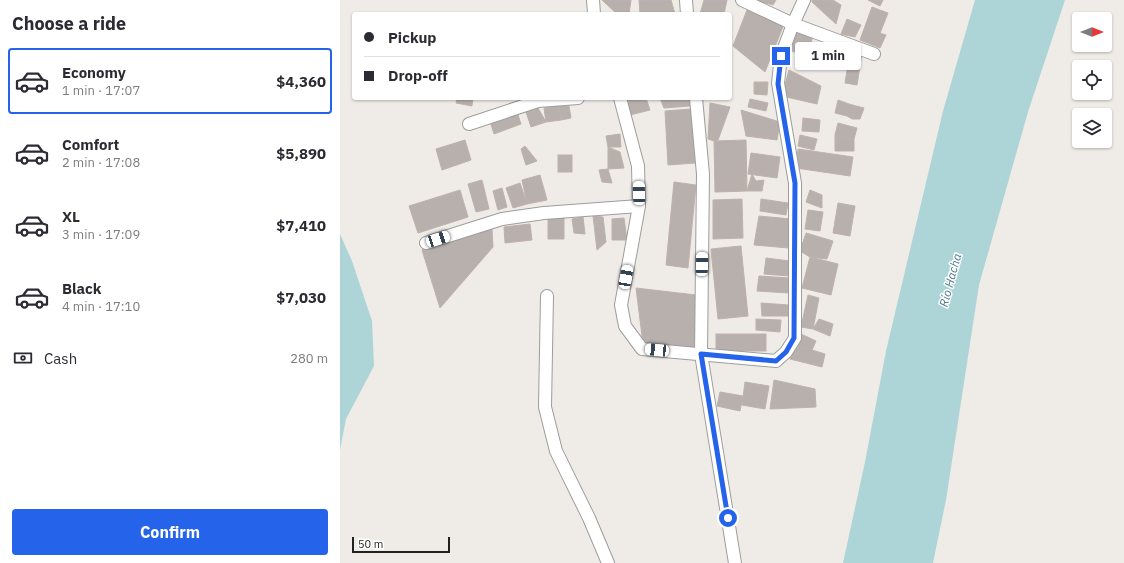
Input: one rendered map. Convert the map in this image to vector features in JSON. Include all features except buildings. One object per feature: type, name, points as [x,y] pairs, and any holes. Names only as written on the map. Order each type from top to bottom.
[{"type":"street","points":[[593,0],[594,12]]},
{"type":"street","points":[[686,0],[687,12]]},
{"type":"street","points":[[742,0],[793,24],[874,54]]},
{"type":"street","points":[[621,100],[638,166],[639,206],[621,305],[625,326],[642,349],[776,361],[786,352],[794,338],[795,183],[778,84],[781,56],[804,0]]},
{"type":"street","points":[[469,124],[538,101],[551,100]]},
{"type":"street","points":[[696,100],[704,174],[701,354],[735,563]]},
{"type":"street","points":[[426,244],[502,218],[544,213],[639,206]]},
{"type":"street","points":[[547,296],[545,407],[556,451],[589,518],[608,563]]},
{"type":"water","name":"Río Hacha","points":[[975,0],[1065,0],[1028,112],[979,285],[946,500],[933,563],[843,563],[865,462],[886,351],[943,111]]},
{"type":"water","points":[[340,234],[352,261],[372,321],[374,366],[346,419],[340,450]]},
{"type":"route","points":[[728,518],[701,354],[776,361],[786,352],[794,338],[795,183],[778,84],[781,56]]}]
